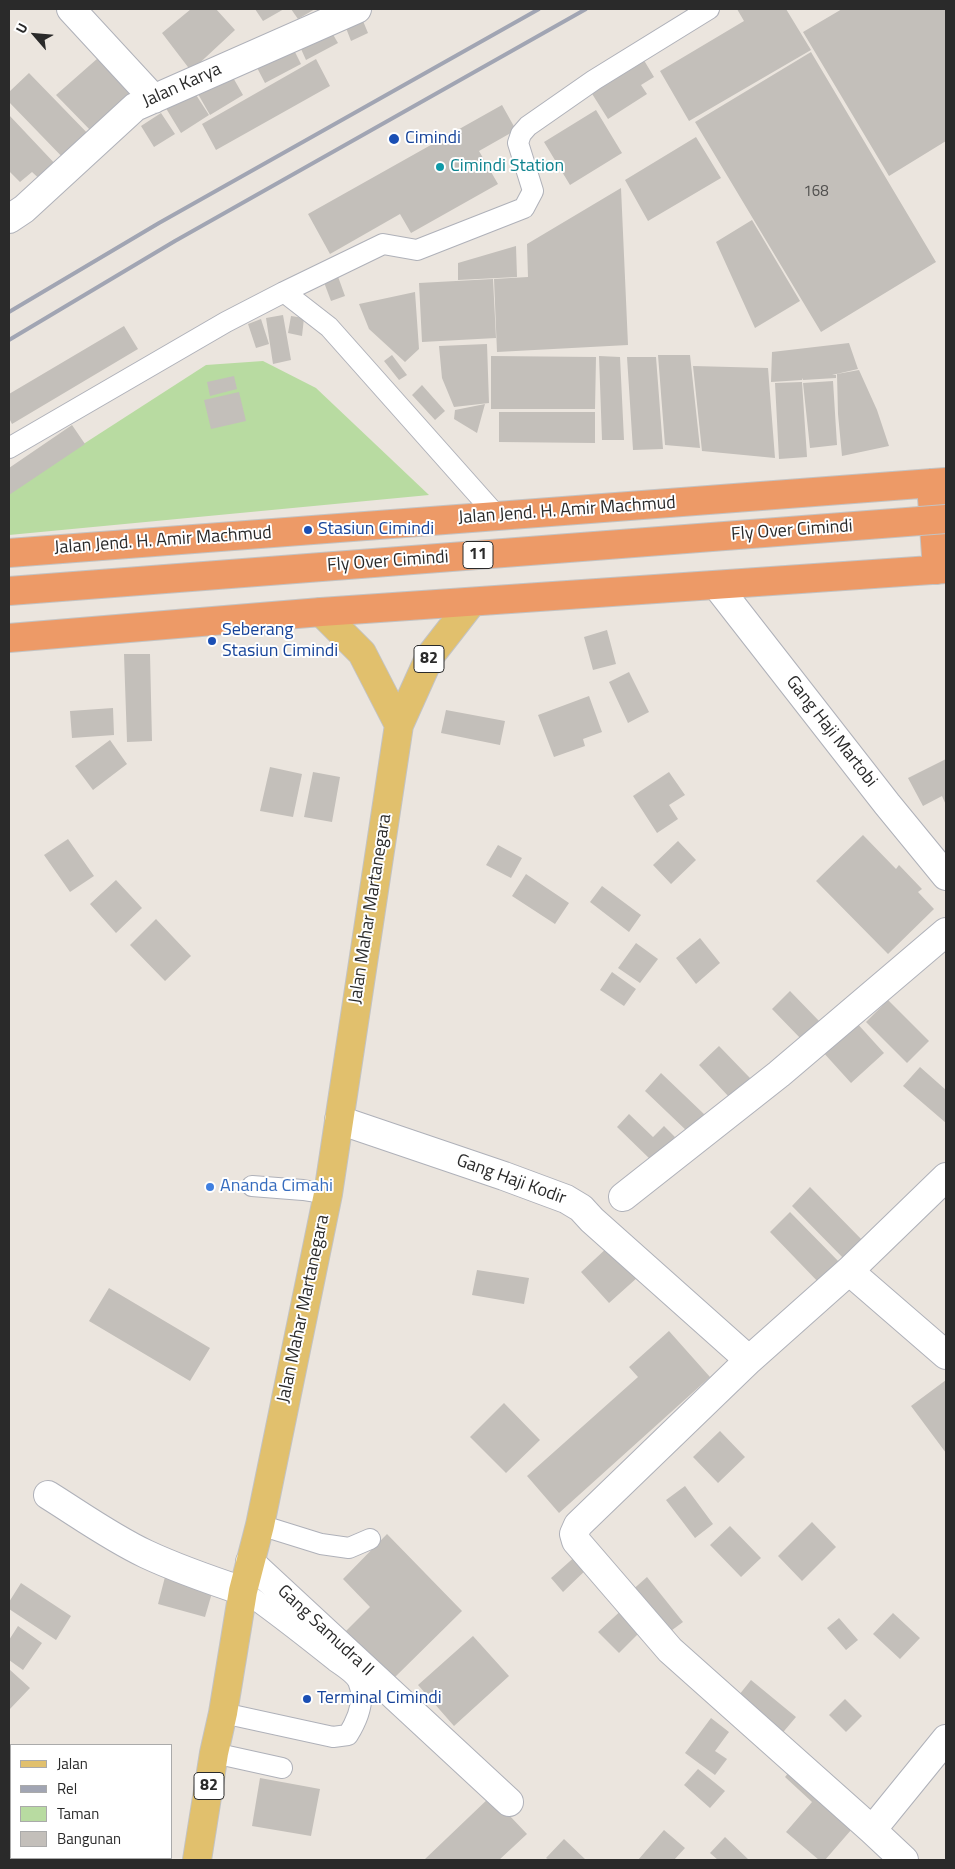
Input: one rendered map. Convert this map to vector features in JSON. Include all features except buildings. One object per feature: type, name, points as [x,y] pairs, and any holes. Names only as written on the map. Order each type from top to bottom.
[{"type":"highway","name":"Jalan Jend. H. Amir Machmud","points":[[9,553],[938,483]]},
{"type":"highway","points":[[9,638],[320,612],[941,569],[938,483]]},
{"type":"highway","name":"Fly Over Cimindi","points":[[9,592],[946,520]]},
{"type":"main road","name":"Jalan Mahar Martanegara","points":[[197,1860],[243,1591],[260,1525],[328,1194],[399,725],[430,656],[472,602]]},
{"type":"main road","points":[[320,612],[362,653],[399,725]]},
{"type":"street","points":[[71,9],[154,99]]},
{"type":"street","name":"Jalan Karya","points":[[9,220],[24,209],[135,107],[357,9]]},
{"type":"street","name":"Gang Haji Martobi","points":[[717,586],[881,797],[946,876]]},
{"type":"street","points":[[623,1197],[779,1074],[946,932]]},
{"type":"street","name":"Gang Haji Kodir","points":[[339,1120],[504,1176],[566,1200],[581,1208],[592,1220],[749,1360]]},
{"type":"street","points":[[904,1860],[670,1650],[576,1541],[574,1534],[578,1525],[749,1360],[849,1271],[946,1177]]},
{"type":"street","points":[[849,1271],[946,1355]]},
{"type":"street","points":[[48,1495],[145,1554],[196,1576],[243,1591]]},
{"type":"street","name":"Gang Samudra II","points":[[250,1562],[510,1802]]},
{"type":"street","points":[[872,1830],[946,1739]]},
{"type":"lane","points":[[9,448],[218,327],[284,292],[383,244],[417,250],[524,208],[533,191],[518,144],[524,130],[594,80],[709,9]]},
{"type":"lane","points":[[284,292],[329,327],[496,516]]},
{"type":"lane","points":[[252,1186],[328,1194]]},
{"type":"lane","points":[[260,1525],[320,1544],[348,1548],[370,1539]]},
{"type":"lane","points":[[223,1713],[333,1737],[348,1735],[355,1725],[360,1712],[362,1694],[357,1679],[302,1633],[243,1591]]},
{"type":"lane","points":[[214,1753],[282,1768]]},
{"type":"green space","points":[[263,361],[316,388],[429,495],[9,535],[9,492],[206,365]]},
{"type":"railway","points":[[9,312],[159,223],[539,9]]},
{"type":"railway","points":[[9,340],[175,241],[586,9]]},
{"type":"place","name":"Cimindi","points":[[394,139]]},
{"type":"place","name":"Cimindi Station","points":[[440,167]]},
{"type":"place","name":"Stasiun Cimindi","points":[[308,530]]},
{"type":"place","name":"Seberang Stasiun Cimindi","points":[[212,641]]},
{"type":"place","name":"Ananda Cimahi","points":[[210,1187]]},
{"type":"place","name":"Terminal Cimindi","points":[[307,1699]]}]
